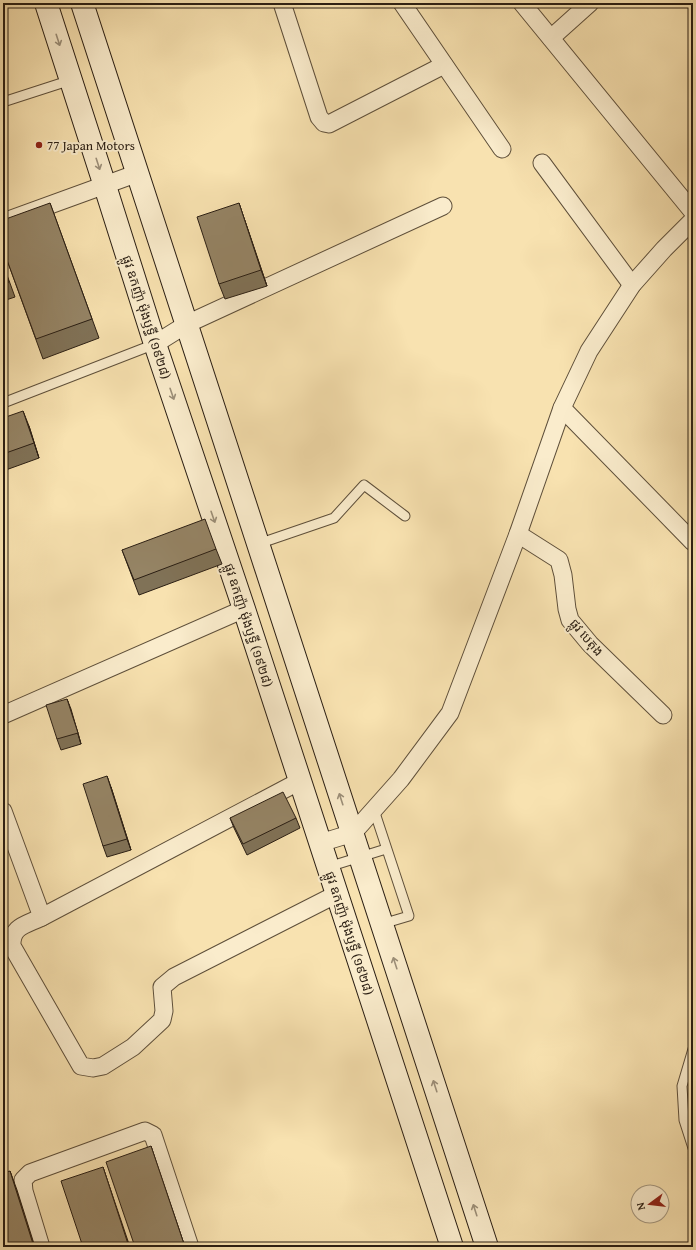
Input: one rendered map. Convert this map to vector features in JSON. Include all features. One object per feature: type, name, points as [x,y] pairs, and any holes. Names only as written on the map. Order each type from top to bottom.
[{"type":"main road","name":"ផ្លូវ ឧកញ៉ា ម៉ុងឫទ្ធី (១៩២៨)","points":[[46,3],[155,344],[244,609],[452,1247]]},
{"type":"main road","points":[[82,3],[487,1247]]},
{"type":"street","points":[[282,3],[319,117],[324,123],[329,124],[444,65]]},
{"type":"street","points":[[402,3],[502,149]]},
{"type":"street","points":[[522,3],[693,212]]},
{"type":"street","points":[[551,38],[590,3]]},
{"type":"street","points":[[542,163],[632,285]]},
{"type":"street","points":[[3,222],[138,173]]},
{"type":"street","points":[[155,344],[187,324],[443,206]]},
{"type":"street","points":[[320,843],[352,833],[401,779],[450,713],[518,534],[562,408],[589,351],[632,285],[664,249],[693,220]]},
{"type":"street","points":[[562,408],[693,542]]},
{"type":"street","name":"ផ្លូវ បេតុង","points":[[518,534],[558,560],[570,620],[590,644],[663,715]]},
{"type":"street","points":[[3,715],[244,609]]},
{"type":"street","points":[[300,782],[17,929],[12,937],[12,946],[81,1066],[92,1068],[103,1066],[133,1047],[162,1020],[164,1011],[162,987],[174,977],[337,894]]},
{"type":"street","points":[[3,811],[42,917]]},
{"type":"street","points":[[41,1247],[24,1191],[23,1180],[30,1173],[145,1131],[153,1135],[190,1247]]},
{"type":"lane","points":[[3,102],[71,80]]},
{"type":"lane","points":[[3,403],[155,344]]},
{"type":"lane","points":[[258,544],[334,518],[364,485],[405,516]]},
{"type":"lane","points":[[374,810],[408,916],[382,924]]},
{"type":"lane","points":[[328,867],[386,849]]},
{"type":"lane","points":[[693,1049],[682,1086],[684,1120],[693,1148]]},
{"type":"building","points":[[50,203],[92,319],[36,339],[3,249],[3,220]]},
{"type":"building","points":[[239,203],[261,270],[219,284],[197,217]]},
{"type":"building","points":[[3,265],[9,282],[3,284]]},
{"type":"building","points":[[23,411],[34,443],[3,454],[3,418]]},
{"type":"building","points":[[205,519],[216,549],[134,580],[122,550]]},
{"type":"building","points":[[67,699],[78,733],[57,739],[46,705]]},
{"type":"building","points":[[107,776],[127,839],[103,846],[83,784]]},
{"type":"building","points":[[283,792],[296,818],[243,844],[230,818]]},
{"type":"building","points":[[151,1146],[185,1247],[135,1247],[106,1162]]},
{"type":"building","points":[[103,1167],[129,1247],[83,1247],[61,1181]]},
{"type":"building","points":[[10,1171],[34,1247],[3,1247],[3,1173]]},
{"type":"place","name":"77 Japan Motors","points":[[39,145]]}]
